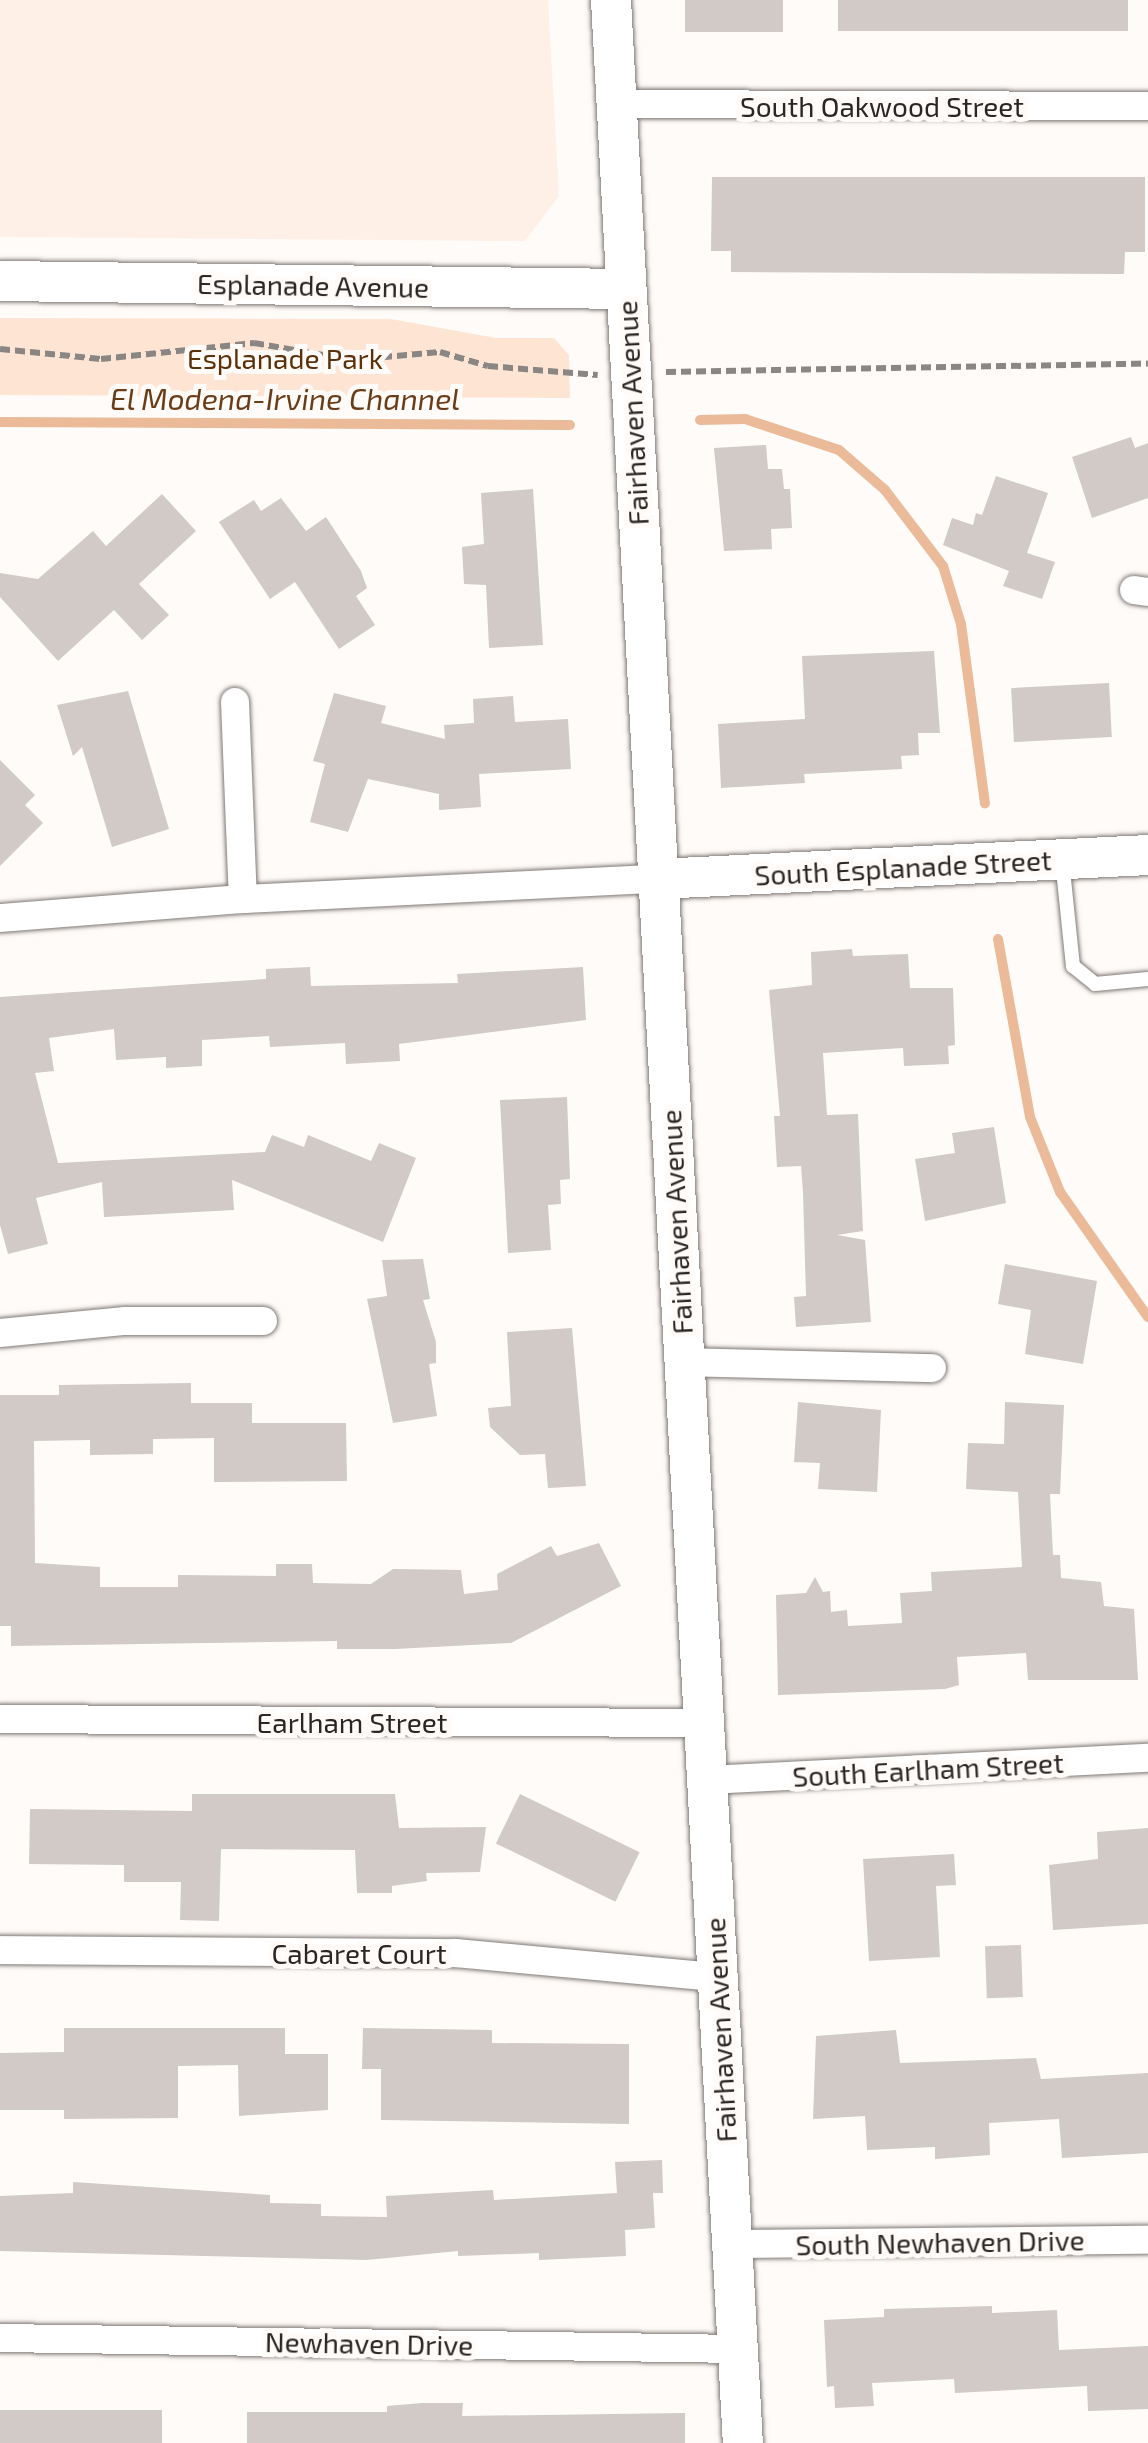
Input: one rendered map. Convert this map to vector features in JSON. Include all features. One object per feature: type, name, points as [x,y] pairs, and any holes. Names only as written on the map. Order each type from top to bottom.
[{"type":"main road","name":"Fairhaven Avenue","points":[[611,0],[743,2443]]},
{"type":"main road","name":"Esplanade Avenue","points":[[0,281],[626,290]]},
{"type":"main road","name":"South Esplanade Street","points":[[658,879],[1148,855]]},
{"type":"street","name":"South Oakwood Street","points":[[617,104],[1148,106]]},
{"type":"street","points":[[235,702],[242,898]]},
{"type":"street","points":[[0,918],[242,898],[658,879]]},
{"type":"street","points":[[0,1333],[125,1321],[263,1321]]},
{"type":"street","points":[[684,1362],[932,1368]]},
{"type":"street","name":"Earlham Street","points":[[0,1719],[704,1723]]},
{"type":"street","name":"South Earlham Street","points":[[707,1780],[1148,1758]]},
{"type":"street","name":"Cabaret Court","points":[[0,1950],[456,1953],[718,1976]]},
{"type":"street","name":"South Newhaven Drive","points":[[732,2244],[1148,2240]]},
{"type":"street","name":"Newhaven Drive","points":[[0,2338],[738,2349]]},
{"type":"lane","points":[[1062,860],[1072,966],[1095,984],[1148,978]]},
{"type":"path","points":[[0,349],[101,359],[254,343],[352,360],[440,352],[488,366],[630,374],[1148,364]]},
{"type":"shaded area","points":[[0,0],[548,0],[559,196],[525,241],[0,237]]},
{"type":"green space","name":"Esplanade Park","points":[[0,318],[391,319],[496,338],[554,338],[569,355],[570,398],[0,395]]},
{"type":"building","points":[[685,0],[783,0],[783,32],[685,32]]},
{"type":"building","points":[[838,0],[1128,0],[1128,31],[838,31]]},
{"type":"building","points":[[712,177],[1145,177],[1145,252],[1125,252],[1124,274],[731,272],[731,251],[711,251]]},
{"type":"building","points":[[1131,437],[1135,448],[1148,443],[1148,498],[1092,518],[1072,457]]},
{"type":"building","points":[[766,445],[768,469],[782,469],[784,489],[790,489],[792,528],[771,529],[772,549],[724,551],[714,448]]},
{"type":"building","points":[[996,476],[1048,493],[1027,553],[1055,562],[1042,599],[1003,586],[1009,571],[943,545],[952,518],[973,525],[976,513],[982,515]]},
{"type":"building","points":[[533,489],[543,645],[489,648],[486,585],[464,584],[462,547],[484,544],[481,493]]},
{"type":"building","points":[[162,494],[196,531],[139,584],[169,615],[142,640],[114,610],[58,661],[0,597],[0,573],[38,579],[93,531],[106,546]]},
{"type":"building","points":[[281,498],[306,531],[326,517],[361,571],[367,588],[356,596],[375,625],[339,649],[295,582],[270,599],[219,522],[254,500],[261,511]]},
{"type":"building","points":[[934,651],[940,733],[918,733],[919,755],[901,756],[902,769],[804,774],[805,783],[721,788],[718,724],[805,719],[802,656]]},
{"type":"building","points":[[1109,683],[1112,737],[1014,742],[1011,688]]},
{"type":"building","points":[[128,691],[169,829],[112,847],[82,747],[73,756],[57,705]]},
{"type":"building","points":[[334,693],[386,706],[381,723],[445,739],[444,725],[474,723],[473,699],[513,696],[515,722],[568,719],[571,769],[479,774],[481,807],[439,810],[439,794],[368,779],[348,832],[310,822],[325,764],[313,761]]},
{"type":"building","points":[[0,760],[35,795],[25,805],[43,823],[0,866]]},
{"type":"building","points":[[852,949],[853,956],[908,954],[910,988],[953,988],[955,1045],[948,1046],[949,1064],[904,1066],[903,1048],[823,1053],[827,1115],[858,1114],[863,1231],[837,1235],[865,1240],[871,1322],[796,1327],[794,1297],[806,1296],[801,1166],[777,1167],[774,1116],[780,1116],[769,990],[812,985],[811,952]]},
{"type":"building","points":[[310,967],[311,986],[458,983],[457,974],[583,967],[586,1020],[399,1044],[400,1061],[346,1064],[345,1043],[270,1047],[269,1036],[202,1040],[202,1066],[166,1068],[166,1057],[116,1060],[114,1029],[49,1038],[54,1071],[35,1073],[58,1163],[265,1152],[272,1135],[304,1147],[308,1135],[371,1161],[379,1143],[416,1158],[383,1242],[232,1180],[234,1210],[104,1217],[102,1182],[36,1198],[48,1244],[8,1254],[0,1225],[0,997],[266,979],[266,969]]},
{"type":"building","points":[[567,1097],[570,1179],[560,1180],[561,1204],[548,1205],[551,1250],[508,1253],[500,1100]]},
{"type":"building","points":[[994,1127],[1006,1203],[925,1221],[915,1159],[955,1153],[952,1133]]},
{"type":"building","points":[[423,1259],[430,1299],[423,1300],[436,1342],[436,1363],[429,1364],[437,1416],[393,1423],[367,1299],[387,1296],[382,1260]]},
{"type":"building","points":[[1005,1264],[1097,1281],[1083,1364],[1025,1354],[1031,1310],[998,1304]]},
{"type":"building","points":[[572,1328],[586,1486],[548,1488],[545,1454],[520,1455],[490,1427],[488,1408],[511,1406],[507,1332]]},
{"type":"building","points":[[191,1383],[191,1403],[252,1403],[252,1423],[346,1423],[347,1481],[214,1482],[214,1438],[153,1439],[153,1454],[90,1455],[90,1440],[34,1441],[35,1563],[100,1567],[100,1587],[178,1587],[178,1575],[276,1576],[276,1564],[312,1564],[313,1583],[371,1584],[393,1569],[461,1570],[464,1594],[498,1590],[497,1574],[551,1546],[557,1556],[599,1543],[621,1586],[511,1643],[395,1649],[337,1649],[337,1641],[11,1646],[11,1626],[0,1626],[0,1395],[59,1395],[59,1385]]},
{"type":"building","points":[[798,1402],[881,1410],[877,1492],[818,1489],[820,1463],[794,1462]]},
{"type":"building","points":[[1005,1402],[1064,1405],[1060,1494],[1050,1494],[1053,1555],[1060,1555],[1061,1578],[1101,1582],[1104,1606],[1134,1609],[1138,1680],[1028,1680],[1026,1653],[957,1657],[959,1685],[945,1689],[778,1695],[776,1595],[806,1593],[815,1577],[823,1592],[830,1591],[831,1612],[847,1610],[848,1626],[902,1623],[900,1593],[932,1591],[931,1572],[1022,1567],[1018,1492],[966,1489],[968,1443],[1004,1444]]},
{"type":"building","points":[[192,1794],[395,1794],[399,1828],[486,1827],[480,1872],[426,1873],[427,1881],[392,1886],[392,1893],[357,1893],[355,1850],[221,1849],[219,1921],[180,1920],[181,1882],[124,1882],[124,1865],[29,1864],[30,1809],[192,1811]]},
{"type":"building","points":[[520,1794],[640,1852],[615,1902],[496,1843]]},
{"type":"building","points":[[1148,1828],[1148,1924],[1053,1930],[1049,1865],[1098,1859],[1097,1832]]},
{"type":"building","points":[[954,1854],[956,1885],[936,1886],[940,1957],[869,1961],[863,1859]]},
{"type":"building","points":[[1021,1945],[1023,1997],[987,1998],[985,1946]]},
{"type":"building","points":[[64,2028],[285,2028],[285,2054],[328,2054],[328,2110],[239,2116],[238,2065],[178,2066],[178,2118],[64,2119],[64,2110],[0,2110],[0,2053],[64,2052]]},
{"type":"building","points":[[363,2028],[492,2030],[492,2043],[629,2044],[629,2124],[381,2120],[381,2069],[362,2069]]},
{"type":"building","points":[[896,2030],[900,2063],[1036,2058],[1041,2079],[1148,2073],[1148,2153],[1062,2158],[1059,2119],[989,2123],[990,2155],[935,2159],[935,2147],[867,2150],[865,2116],[813,2119],[816,2036]]},
{"type":"building","points":[[662,2160],[663,2193],[653,2193],[655,2228],[625,2230],[626,2256],[539,2260],[539,2253],[458,2256],[458,2251],[367,2260],[0,2251],[0,2196],[73,2193],[73,2182],[270,2195],[270,2203],[321,2204],[321,2216],[387,2217],[386,2196],[493,2190],[494,2200],[617,2193],[615,2162]]},
{"type":"building","points":[[992,2306],[992,2313],[1057,2310],[1059,2350],[1148,2346],[1148,2409],[1088,2411],[1087,2386],[955,2393],[954,2379],[872,2383],[874,2406],[835,2408],[834,2386],[827,2387],[824,2320],[884,2317],[884,2309]]},
{"type":"building","points":[[463,2403],[462,2416],[685,2413],[685,2443],[247,2443],[247,2412],[387,2412],[387,2406]]},
{"type":"building","points":[[0,2410],[162,2410],[162,2443],[0,2443]]},
{"type":"waterway","name":"El Modena-Irvine Channel","points":[[700,420],[745,419],[839,450],[885,490],[943,566],[961,624],[985,803]]},
{"type":"waterway","name":"El Modena-Irvine Channel","points":[[0,422],[570,425]]},
{"type":"waterway","name":"El Modena-Irvine Channel","points":[[998,939],[1030,1117],[1060,1192],[1148,1317]]}]
